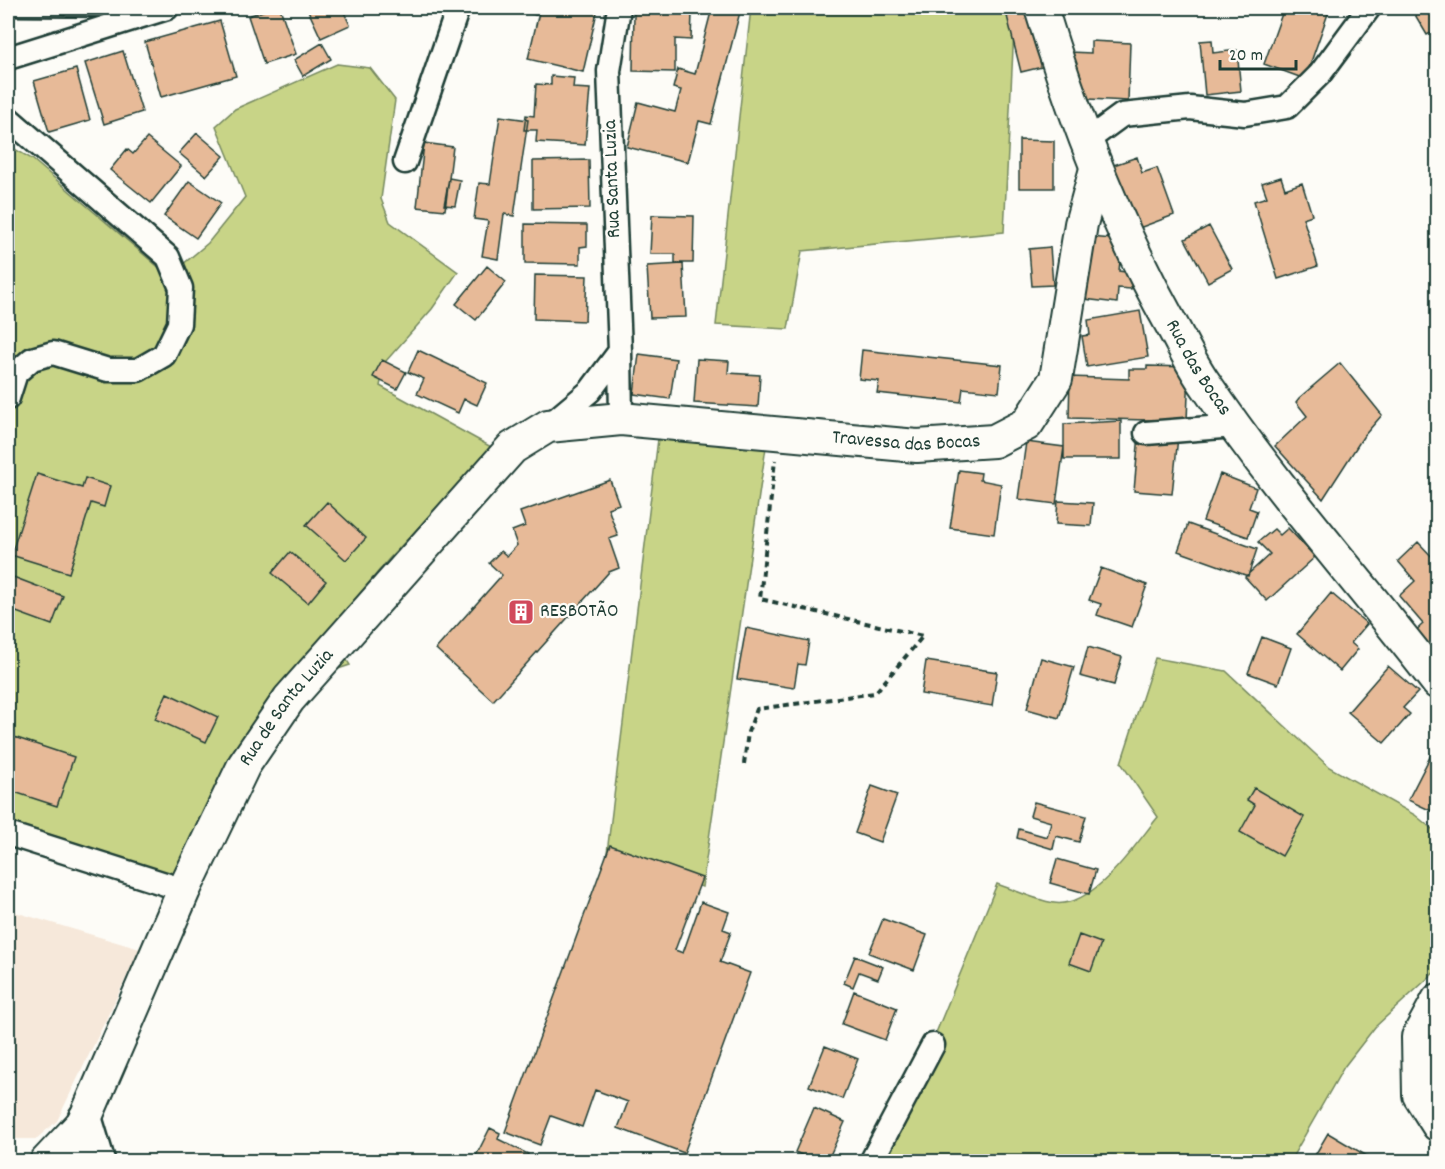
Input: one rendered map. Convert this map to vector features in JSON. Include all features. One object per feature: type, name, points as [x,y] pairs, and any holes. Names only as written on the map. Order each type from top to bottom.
[{"type":"main road","points":[[86,1119],[98,1161]]},
{"type":"street","points":[[405,162],[459,8]]},
{"type":"street","name":"Rua Santa Luzia","points":[[619,8],[609,71],[621,419]]},
{"type":"street","name":"Rua das Bocas","points":[[1041,8],[1065,88],[1090,155],[1142,273],[1204,383],[1278,486],[1437,683]]},
{"type":"street","points":[[1090,155],[1122,115],[1190,108],[1245,114],[1287,107],[1320,74],[1369,8]]},
{"type":"street","points":[[8,58],[161,10]]},
{"type":"street","points":[[8,118],[168,257],[182,288],[179,324],[164,355],[138,370],[108,370],[53,353],[32,359],[16,373],[8,398]]},
{"type":"street","name":"Travessa das Bocas","points":[[621,419],[917,446],[994,441],[1027,424],[1056,379],[1090,155]]},
{"type":"street","points":[[548,426],[590,391],[620,351]]},
{"type":"street","name":"Rua de Santa Luzia","points":[[74,1161],[86,1119],[183,890],[244,765],[289,699],[512,448],[548,426],[621,419]]},
{"type":"street","points":[[1146,433],[1235,426]]},
{"type":"street","points":[[8,834],[183,890]]},
{"type":"street","points":[[1437,1000],[1418,1037],[1419,1095],[1437,1125]]},
{"type":"street","points":[[871,1161],[933,1045]]},
{"type":"street","name":"Rua de Santa Luzia","points":[[46,1161],[86,1119]]},
{"type":"lane","points":[[8,10],[161,10]]},
{"type":"path","points":[[744,764],[748,732],[757,709],[875,693],[923,636],[760,599],[778,433]]},
{"type":"shaded area","points":[[8,910],[140,949],[57,1121],[36,1139],[8,1139]]},
{"type":"green space","points":[[751,8],[1015,8],[1004,232],[802,251],[788,329],[716,325]]},
{"type":"green space","points":[[337,64],[370,68],[395,100],[381,199],[390,222],[458,272],[432,309],[385,362],[380,386],[493,448],[388,560],[328,631],[350,665],[323,674],[266,752],[200,883],[8,821],[8,145],[32,159],[169,276],[208,243],[245,197],[216,126],[235,109]]},
{"type":"green space","points":[[658,439],[766,447],[702,887],[607,853]]},
{"type":"green space","points":[[1155,658],[1226,671],[1329,767],[1415,815],[1437,833],[1437,970],[1375,1027],[1344,1067],[1290,1161],[883,1162],[997,884],[1054,903],[1069,902],[1084,896],[1113,872],[1158,817],[1121,763]]},
{"type":"building","points":[[272,8],[280,8],[296,54],[264,64],[248,16]]},
{"type":"building","points":[[307,8],[342,8],[350,25],[321,38]]},
{"type":"building","points":[[426,8],[443,8],[430,15]]},
{"type":"building","points":[[510,8],[539,8],[536,15]]},
{"type":"building","points":[[540,8],[575,8],[597,12],[583,72],[528,59]]},
{"type":"building","points":[[712,8],[741,8],[711,124],[699,121],[688,162],[627,147],[638,102],[675,112],[681,90],[673,88],[678,69],[695,74]]},
{"type":"building","points":[[1284,8],[1330,8],[1305,79],[1264,64]]},
{"type":"building","points":[[1411,8],[1438,8],[1438,29],[1427,35]]},
{"type":"building","points":[[1028,11],[1042,67],[1021,72],[1007,16]]},
{"type":"building","points":[[634,12],[692,13],[691,40],[675,39],[675,72],[633,71]]},
{"type":"building","points":[[220,21],[236,76],[161,97],[145,42]]},
{"type":"building","points":[[1212,40],[1213,53],[1237,50],[1241,91],[1205,95],[1200,41]]},
{"type":"building","points":[[1091,41],[1130,43],[1128,101],[1068,98],[1070,52],[1091,53]]},
{"type":"building","points":[[322,43],[331,59],[303,76],[294,60]]},
{"type":"building","points":[[123,51],[142,112],[104,124],[85,63]]},
{"type":"building","points":[[76,69],[90,120],[49,132],[34,81]]},
{"type":"building","points":[[551,76],[574,78],[573,88],[590,89],[585,145],[536,142],[537,130],[524,130],[526,115],[534,116],[536,84],[551,85]]},
{"type":"building","points":[[500,116],[528,120],[514,216],[504,214],[498,259],[482,256],[488,221],[474,219],[479,183],[490,184]]},
{"type":"building","points":[[197,133],[224,156],[206,176],[179,153]]},
{"type":"building","points":[[147,138],[181,166],[151,203],[110,170],[127,149],[133,154]]},
{"type":"building","points":[[1019,140],[1054,141],[1054,188],[1019,188]]},
{"type":"building","points":[[424,143],[453,147],[445,210],[417,207]]},
{"type":"building","points":[[1137,157],[1142,173],[1157,168],[1174,215],[1131,231],[1108,167]]},
{"type":"building","points":[[589,160],[590,208],[533,209],[533,161]]},
{"type":"building","points":[[1281,177],[1285,189],[1302,183],[1312,215],[1303,218],[1318,266],[1278,279],[1254,201],[1267,197],[1262,183]]},
{"type":"building","points":[[449,178],[460,180],[455,206],[444,205]]},
{"type":"building","points":[[189,181],[221,203],[196,238],[164,216]]},
{"type":"building","points":[[652,215],[694,216],[693,263],[675,263],[675,254],[650,254]]},
{"type":"building","points":[[525,224],[587,225],[587,246],[580,247],[580,264],[525,263]]},
{"type":"building","points":[[1209,226],[1232,269],[1208,282],[1185,239]]},
{"type":"building","points":[[1091,237],[1122,240],[1119,271],[1133,273],[1131,289],[1118,288],[1117,303],[1084,299]]},
{"type":"building","points":[[1050,247],[1053,285],[1032,286],[1029,249]]},
{"type":"building","points":[[683,264],[686,317],[650,318],[647,266]]},
{"type":"building","points":[[487,266],[506,282],[476,320],[456,304]]},
{"type":"building","points":[[535,275],[587,276],[585,321],[534,319]]},
{"type":"building","points":[[1140,311],[1148,357],[1087,367],[1082,336],[1090,335],[1088,320]]},
{"type":"building","points":[[418,350],[487,383],[477,405],[464,399],[458,413],[417,394],[424,379],[408,372]]},
{"type":"building","points":[[862,350],[1002,365],[999,392],[963,388],[961,402],[877,393],[879,381],[859,379]]},
{"type":"building","points":[[639,354],[676,359],[670,399],[634,394]]},
{"type":"building","points":[[697,359],[729,361],[728,373],[760,375],[758,407],[694,403]]},
{"type":"building","points":[[382,360],[406,372],[397,389],[373,377]]},
{"type":"building","points":[[1340,363],[1382,415],[1363,437],[1323,499],[1275,446],[1307,416],[1296,402],[1299,398]]},
{"type":"building","points":[[1147,366],[1189,367],[1187,421],[1069,418],[1070,377],[1129,379],[1129,369],[1147,369]]},
{"type":"building","points":[[1121,421],[1121,459],[1064,459],[1064,424]]},
{"type":"building","points":[[1139,434],[1178,437],[1172,494],[1134,491]]},
{"type":"building","points":[[1026,442],[1064,447],[1056,504],[1018,499]]},
{"type":"building","points":[[959,470],[981,473],[980,480],[1001,484],[994,534],[950,528]]},
{"type":"building","points":[[37,474],[82,488],[85,478],[110,486],[104,507],[91,503],[69,573],[11,555]]},
{"type":"building","points":[[1220,474],[1256,488],[1249,508],[1257,511],[1248,537],[1203,521]]},
{"type":"building","name":"RESBOTÃO","points":[[610,480],[619,504],[608,508],[618,536],[609,539],[619,568],[609,572],[493,701],[436,649],[502,575],[489,563],[501,551],[507,556],[517,545],[512,531],[525,526],[520,512]]},
{"type":"building","points":[[1058,501],[1093,503],[1091,526],[1056,524]]},
{"type":"building","points":[[327,502],[366,538],[346,560],[306,525]]},
{"type":"building","points":[[1188,524],[1257,549],[1248,576],[1178,551]]},
{"type":"building","points":[[1288,528],[1315,557],[1267,601],[1245,577],[1270,554],[1258,542],[1274,529],[1280,535]]},
{"type":"building","points":[[1418,542],[1438,563],[1438,572],[1434,575],[1438,579],[1438,663],[1412,634],[1423,624],[1399,596],[1415,581],[1398,561]]},
{"type":"building","points":[[290,552],[326,581],[308,603],[272,573]]},
{"type":"building","points":[[1101,568],[1147,585],[1132,627],[1097,615],[1101,604],[1089,600]]},
{"type":"building","points":[[8,575],[63,596],[52,625],[8,609]]},
{"type":"building","points":[[1331,593],[1367,624],[1351,643],[1358,649],[1340,671],[1297,634]]},
{"type":"building","points":[[746,628],[809,641],[805,665],[798,664],[794,688],[737,679]]},
{"type":"building","points":[[1262,637],[1291,648],[1278,684],[1248,673]]},
{"type":"building","points":[[1088,647],[1122,657],[1114,685],[1080,676]]},
{"type":"building","points":[[1041,658],[1074,667],[1059,718],[1027,709]]},
{"type":"building","points":[[926,661],[997,672],[992,706],[921,694]]},
{"type":"building","points":[[1388,666],[1418,692],[1403,708],[1410,714],[1384,743],[1348,712]]},
{"type":"building","points":[[167,693],[218,717],[206,742],[155,719]]},
{"type":"building","points":[[8,735],[74,757],[57,806],[8,790]]},
{"type":"building","points":[[1432,753],[1438,756],[1438,814],[1408,800]]},
{"type":"building","points":[[872,786],[897,795],[880,842],[855,833]]},
{"type":"building","points":[[1254,788],[1304,817],[1282,856],[1240,832],[1255,805],[1247,800]]},
{"type":"building","points":[[1034,802],[1086,816],[1079,842],[1056,836],[1053,849],[1017,838],[1019,829],[1047,837],[1051,822],[1030,816]]},
{"type":"building","points":[[610,845],[702,878],[675,950],[683,953],[701,902],[729,912],[723,929],[731,932],[720,962],[750,973],[684,1153],[618,1128],[628,1102],[595,1090],[582,1127],[551,1116],[540,1145],[505,1132]]},
{"type":"building","points":[[1057,859],[1096,870],[1089,894],[1050,883]]},
{"type":"building","points":[[883,919],[927,935],[914,970],[869,953]]},
{"type":"building","points":[[1079,935],[1101,943],[1091,971],[1069,963]]},
{"type":"building","points":[[855,956],[883,967],[878,979],[859,972],[853,987],[844,983]]},
{"type":"building","points":[[854,991],[897,1008],[885,1040],[842,1024]]},
{"type":"building","points":[[825,1046],[858,1059],[842,1099],[809,1086]]},
{"type":"building","points":[[814,1108],[845,1122],[827,1162],[817,1162],[795,1152]]},
{"type":"building","points":[[490,1128],[500,1133],[498,1139],[528,1154],[524,1162],[473,1162]]},
{"type":"building","points":[[1328,1133],[1367,1156],[1364,1162],[1311,1162]]},
{"type":"place","name":"RESBOTÃO","points":[[521,612]]}]
